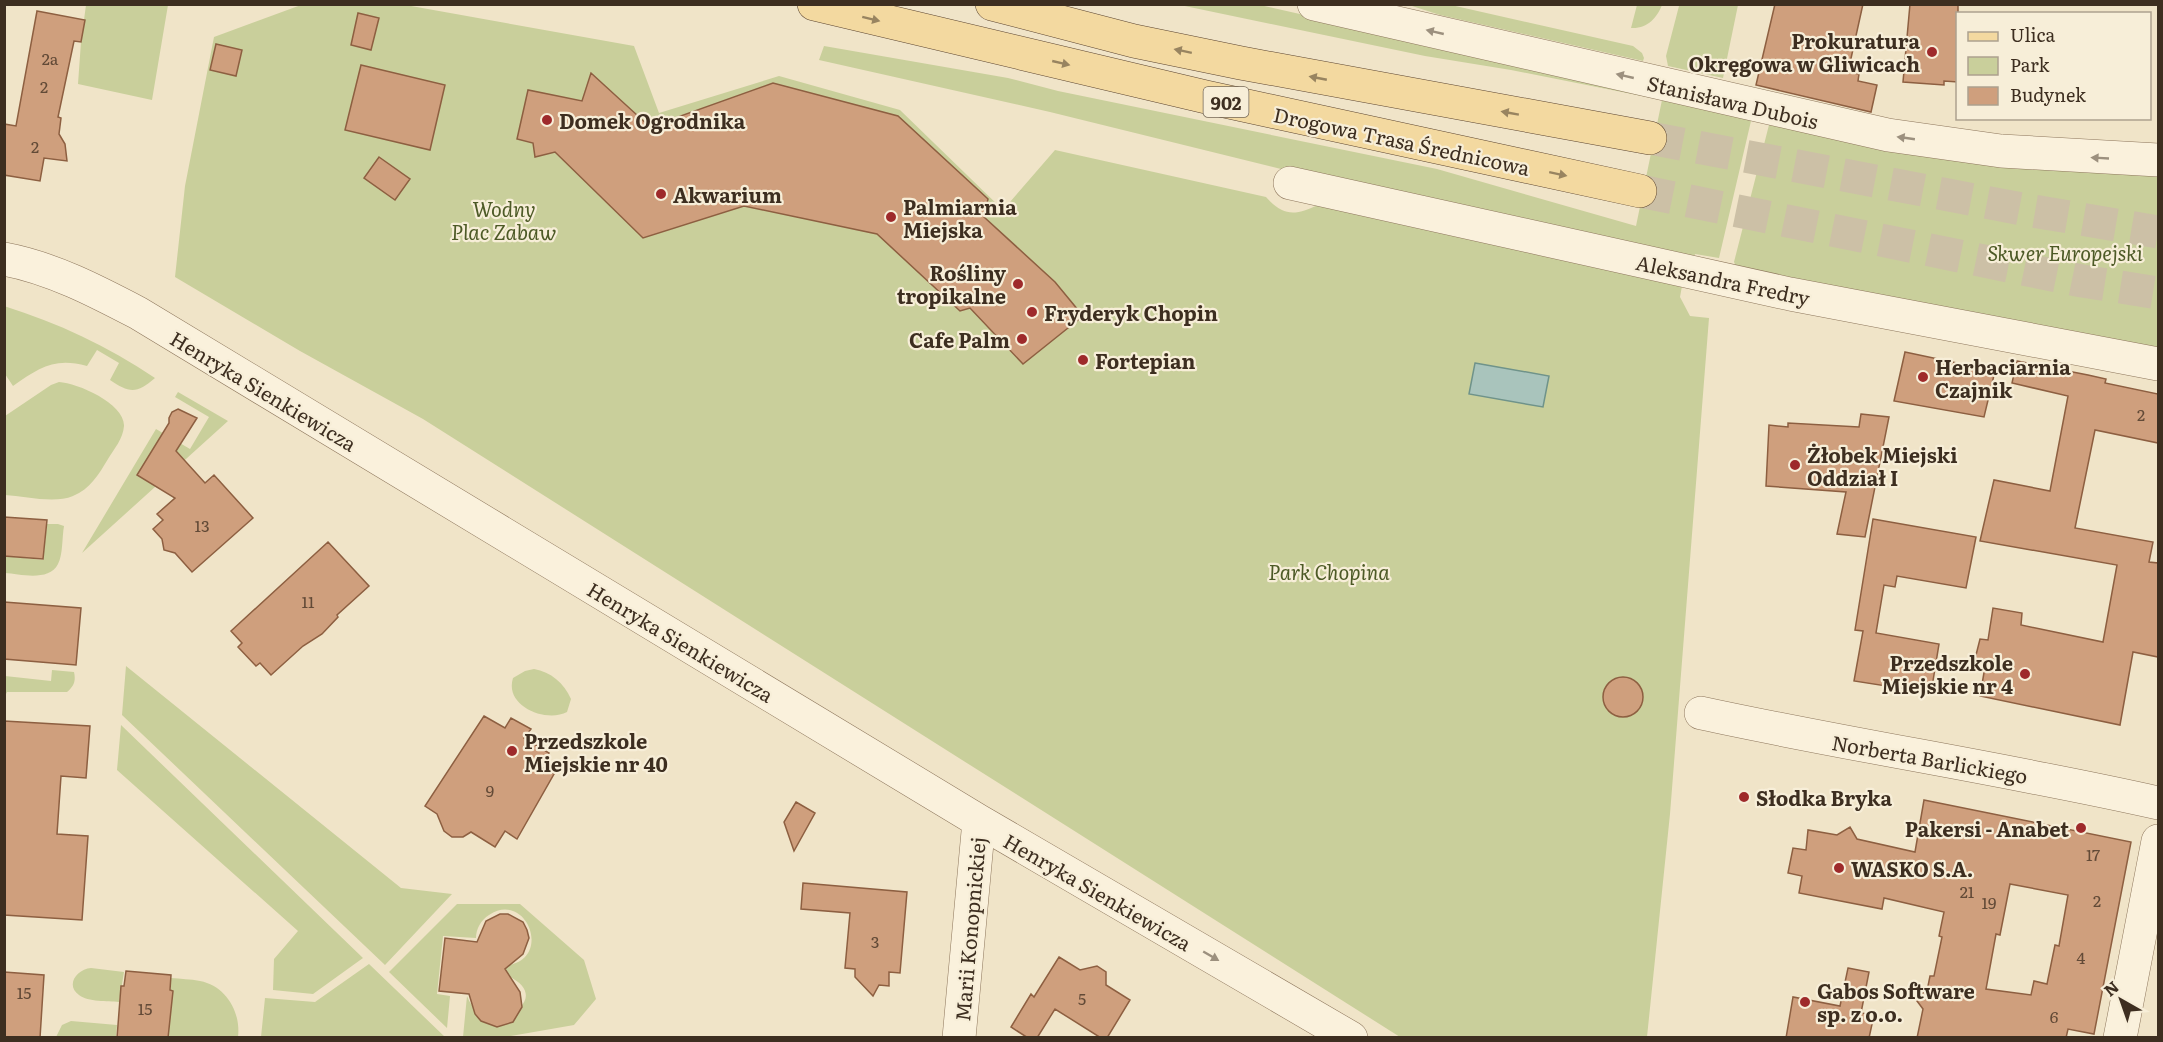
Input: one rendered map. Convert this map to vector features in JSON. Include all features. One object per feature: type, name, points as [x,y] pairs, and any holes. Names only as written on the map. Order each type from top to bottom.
[{"type":"main road","name":"Drogowa Trasa Średnicowa","points":[[814,4],[1206,97],[1640,191]]},
{"type":"main road","name":"902","points":[[992,4],[1134,40],[1240,63],[1650,138]]},
{"type":"street","name":"Stanisława Dubois","points":[[1314,4],[1888,135],[2001,151],[2158,160]]},
{"type":"street","name":"Aleksandra Fredry","points":[[1290,183],[1790,294],[2158,364]]},
{"type":"street","name":"Henryka Sienkiewicza","points":[[4,259],[21,262],[61,276],[138,313],[979,821],[1351,1038]]},
{"type":"street","name":"Norberta Barlickiego","points":[[1701,712],[1809,736],[2059,781],[2158,803]]},
{"type":"street","name":"Marii Konopnickiej","points":[[959,1038],[979,821]]},
{"type":"street","points":[[2120,1038],[2158,841]]},
{"type":"green space","name":"Park Chopina","points":[[400,4],[634,46],[659,113],[779,76],[900,110],[1003,210],[1055,150],[1266,197],[1279,208],[1291,213],[1320,204],[1682,286],[1680,297],[1690,316],[1709,318],[1670,814],[1647,1037],[1400,1037],[423,419],[300,351],[175,277],[185,186],[214,37],[301,5]]},
{"type":"green space","points":[[1637,4],[1662,5],[1647,25],[1631,28]]},
{"type":"green space","points":[[86,5],[168,5],[152,100],[78,84]]},
{"type":"green space","points":[[1180,5],[1260,5],[1750,116],[1751,121],[1719,258],[1695,254],[1692,262],[1313,177],[1050,112],[819,60],[824,46],[1008,78],[1058,91],[1437,169],[1636,226],[1662,100],[1511,70],[1425,56]]},
{"type":"green space","points":[[1409,5],[1451,5],[1633,46],[1642,53],[1644,58],[1643,61],[1440,15]]},
{"type":"green space","points":[[1675,5],[1738,5],[1723,78],[1668,66],[1666,56],[1679,6]]},
{"type":"green space","name":"Skwer Europejski","points":[[1770,121],[2158,173],[2158,358],[1739,273],[1734,262]]},
{"type":"green space","points":[[4,306],[82,336],[155,378],[138,389],[123,387],[110,380],[119,363],[97,350],[87,366],[65,363],[47,366],[13,386],[5,374]]},
{"type":"green space","points":[[59,382],[77,386],[99,396],[117,410],[124,426],[120,440],[94,480],[73,496],[48,499],[5,495],[5,416]]},
{"type":"green space","points":[[178,392],[228,421],[82,553],[156,429],[190,449],[209,417],[175,397]]},
{"type":"green space","points":[[47,524],[64,526],[61,556],[54,570],[34,576],[5,573],[4,556],[43,560]]},
{"type":"green space","points":[[126,666],[401,888],[452,894],[385,965],[122,715]]},
{"type":"green space","points":[[534,669],[556,679],[565,688],[571,699],[567,712],[558,715],[538,713],[529,710],[515,697],[512,688],[513,678]]},
{"type":"green space","points":[[52,670],[74,672],[74,683],[67,692],[7,692],[5,696],[5,676],[51,681]]},
{"type":"green space","points":[[121,725],[363,958],[313,994],[273,990],[274,959],[298,931],[117,770]]},
{"type":"green space","points":[[457,904],[520,904],[584,960],[596,999],[574,1025],[505,1037],[463,1037],[467,996],[476,1009],[488,1015],[502,1016],[523,1004],[526,994],[520,984],[503,974],[500,966],[517,962],[527,954],[531,943],[530,930],[524,919],[515,912],[503,910],[484,919],[478,928],[476,938],[443,936],[437,994],[450,996],[447,1028],[389,972]]},
{"type":"green space","points":[[369,964],[445,1037],[261,1037],[265,998],[315,1002]]},
{"type":"green space","points":[[91,968],[124,972],[119,1002],[88,999],[75,991],[74,978],[81,971]]},
{"type":"green space","points":[[171,978],[196,980],[217,988],[224,994],[237,1018],[238,1037],[168,1037],[173,991],[171,990]]},
{"type":"green space","points":[[71,1021],[117,1025],[116,1037],[56,1037],[62,1025]]},
{"type":"water","points":[[1475,363],[1549,376],[1543,407],[1469,394]]},
{"type":"building","points":[[1775,4],[1863,4],[1848,72],[1859,74],[1858,81],[1877,85],[1871,112],[1756,85]]},
{"type":"building","name":"Prokuratura Okręgowa w Gliwicach","points":[[1910,4],[1958,4],[1956,82],[1944,81],[1944,85],[1903,82]]},
{"type":"building","points":[[37,11],[85,20],[81,42],[74,41],[58,117],[61,118],[59,134],[65,144],[67,161],[44,158],[40,181],[4,175],[4,124],[16,126]]},
{"type":"building","points":[[358,13],[379,18],[371,50],[351,45]]},
{"type":"building","points":[[216,44],[242,50],[236,76],[210,70]]},
{"type":"building","points":[[361,65],[445,85],[430,150],[345,130]]},
{"type":"building","name":"Palmiarnia Miejska","points":[[591,73],[650,127],[773,83],[898,116],[988,199],[984,217],[1055,282],[1083,316],[1023,364],[970,308],[960,311],[877,234],[744,206],[643,238],[555,152],[535,157],[533,143],[517,139],[528,90],[582,101]]},
{"type":"building","points":[[379,157],[410,179],[395,200],[364,178]]},
{"type":"building","points":[[1905,352],[1995,371],[1984,417],[1894,401]]},
{"type":"building","points":[[2017,361],[2106,379],[2105,383],[2158,394],[2158,443],[2095,430],[2075,528],[2153,542],[2149,562],[2158,563],[2158,657],[2133,652],[2120,725],[1980,696],[1986,661],[1975,659],[1980,639],[1988,640],[1993,608],[2022,613],[2021,625],[2103,642],[2117,565],[1980,541],[1994,480],[2050,491],[2068,396],[2012,383]]},
{"type":"building","points":[[178,409],[197,418],[176,451],[205,483],[214,475],[253,518],[192,572],[175,553],[164,550],[162,539],[153,529],[163,520],[157,514],[175,498],[137,475],[169,423],[172,412]]},
{"type":"building","points":[[1861,414],[1889,417],[1865,537],[1837,534],[1846,492],[1766,486],[1769,425],[1788,427],[1788,423],[1859,427]]},
{"type":"building","points":[[4,517],[47,520],[43,559],[4,556]]},
{"type":"building","points":[[1873,519],[1976,537],[1966,588],[1897,576],[1895,587],[1884,585],[1876,633],[1939,644],[1931,693],[1854,681],[1863,631],[1855,630]]},
{"type":"building","points":[[328,542],[369,586],[337,615],[338,617],[322,634],[303,646],[271,675],[260,663],[256,666],[238,647],[242,643],[231,631]]},
{"type":"building","points":[[4,602],[81,608],[76,665],[4,659]]},
{"type":"building","points":[[1623,677],[1631,678],[1637,683],[1642,689],[1642,705],[1637,711],[1631,716],[1623,717],[1615,716],[1609,711],[1604,705],[1603,697],[1604,689],[1609,683],[1615,678]]},
{"type":"building","points":[[484,716],[505,728],[511,718],[531,729],[524,738],[549,753],[541,767],[554,774],[517,839],[505,831],[495,847],[471,832],[463,837],[452,837],[444,831],[437,814],[425,806]]},
{"type":"building","points":[[4,721],[90,726],[86,778],[61,776],[57,834],[88,836],[82,920],[4,915]]},
{"type":"building","points":[[1924,800],[2131,842],[2094,1034],[2068,1029],[2066,1038],[1917,1038],[1923,1009],[1914,997],[1927,991],[1930,976],[1934,976],[1942,937],[1939,936],[1944,912],[1884,898],[1882,909],[1799,893],[1802,876],[1788,873],[1793,848],[1806,850],[1808,830],[1837,835],[1850,827],[1857,839],[1915,852]],"holes":[[[2010,884],[2068,895],[2059,946],[2055,945],[2047,984],[2034,981],[2031,995],[1986,989],[1996,934],[2000,935]]]},
{"type":"building","points":[[796,802],[815,813],[794,851],[784,822]]},
{"type":"building","points":[[803,883],[907,892],[900,973],[889,972],[889,986],[879,985],[873,996],[855,977],[855,969],[845,968],[850,913],[801,909]]},
{"type":"building","points":[[500,914],[508,914],[523,922],[529,938],[523,954],[505,969],[520,992],[522,1007],[513,1022],[497,1027],[481,1021],[475,1014],[469,994],[439,991],[445,938],[477,942],[486,921]]},
{"type":"building","points":[[1059,957],[1080,970],[1097,966],[1106,972],[1106,985],[1130,1000],[1107,1038],[1101,1038],[1055,1009],[1037,1038],[1028,1038],[1011,1027],[1031,994],[1034,997]]},
{"type":"building","name":"Gabos Software sp. z o.o.","points":[[1848,968],[1869,972],[1861,1013],[1874,1015],[1869,1038],[1786,1038],[1793,997],[1840,1006]]},
{"type":"building","points":[[126,971],[171,975],[170,990],[173,991],[168,1038],[117,1038],[121,986],[124,986]]},
{"type":"building","points":[[4,972],[44,975],[40,1038],[4,1038]]},
{"type":"tunnel","points":[[1650,138],[2027,210],[2158,232]]},
{"type":"tunnel","points":[[1640,191],[2082,281],[2158,293]]},
{"type":"place","name":"Prokuratura Okręgowa w Gliwicach","points":[[1932,52]]},
{"type":"place","name":"Domek Ogrodnika","points":[[547,120]]},
{"type":"place","name":"Akwarium","points":[[661,194]]},
{"type":"place","name":"Palmiarnia Miejska","points":[[891,217]]},
{"type":"place","name":"Rośliny tropikalne","points":[[1018,284]]},
{"type":"place","name":"Fryderyk Chopin","points":[[1032,312]]},
{"type":"place","name":"Cafe Palm","points":[[1022,339]]},
{"type":"place","name":"Fortepian","points":[[1083,360]]},
{"type":"place","name":"Herbaciarnia Czajnik","points":[[1923,377]]},
{"type":"place","name":"Żłobek Miejski Oddział I","points":[[1795,465]]},
{"type":"place","name":"Przedszkole Miejskie nr 4","points":[[2025,674]]},
{"type":"place","name":"Przedszkole Miejskie nr 40","points":[[512,751]]},
{"type":"place","name":"Słodka Bryka","points":[[1744,797]]},
{"type":"place","name":"Pakersi - Anabet","points":[[2081,828]]},
{"type":"place","name":"WASKO S.A.","points":[[1839,868]]},
{"type":"place","name":"Gabos Software sp. z o.o.","points":[[1805,1002]]},
{"type":"park label","name":"Wodny Plac Zabaw","points":[[504,220]]}]
